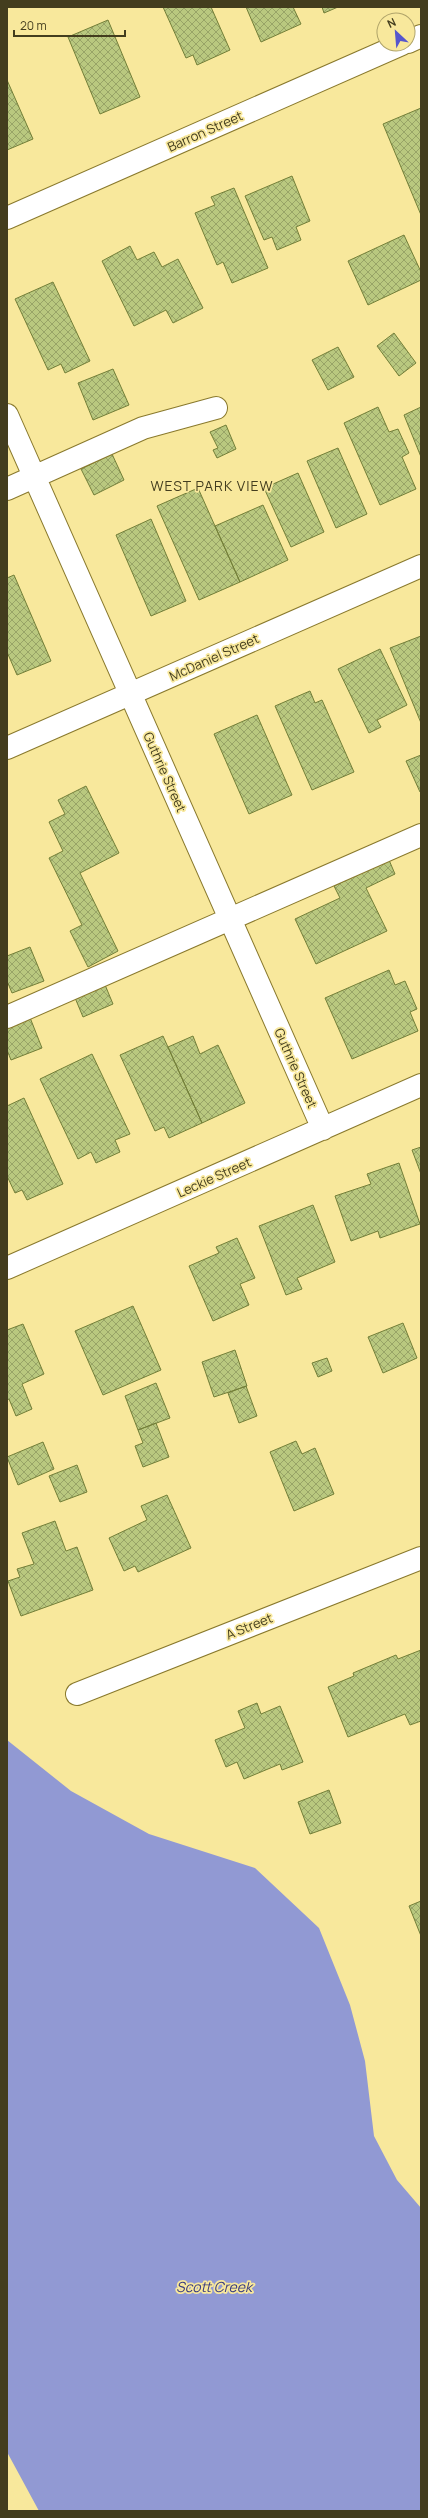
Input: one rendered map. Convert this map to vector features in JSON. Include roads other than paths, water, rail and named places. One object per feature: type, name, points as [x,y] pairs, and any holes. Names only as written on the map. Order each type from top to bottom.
[{"type":"street","name":"Barron Street","points":[[7,218],[384,52]]},
{"type":"street","points":[[7,489],[143,428],[216,408]]},
{"type":"street","name":"Guthrie Street","points":[[7,415],[322,1129]]},
{"type":"street","name":"McDaniel Street","points":[[7,748],[421,566]]},
{"type":"street","points":[[7,1017],[421,835]]},
{"type":"street","name":"Leckie Street","points":[[7,1268],[421,1085]]},
{"type":"street","name":"A Street","points":[[77,1694],[421,1558]]},
{"type":"water","name":"Scott Creek","points":[[7,1740],[71,1791],[149,1834],[255,1868],[319,1928],[350,2005],[365,2061],[374,2136],[397,2180],[421,2208],[421,2511],[39,2511],[7,2452]]},
{"type":"district","name":"WEST PARK VIEW","points":[[212,486]]}]
